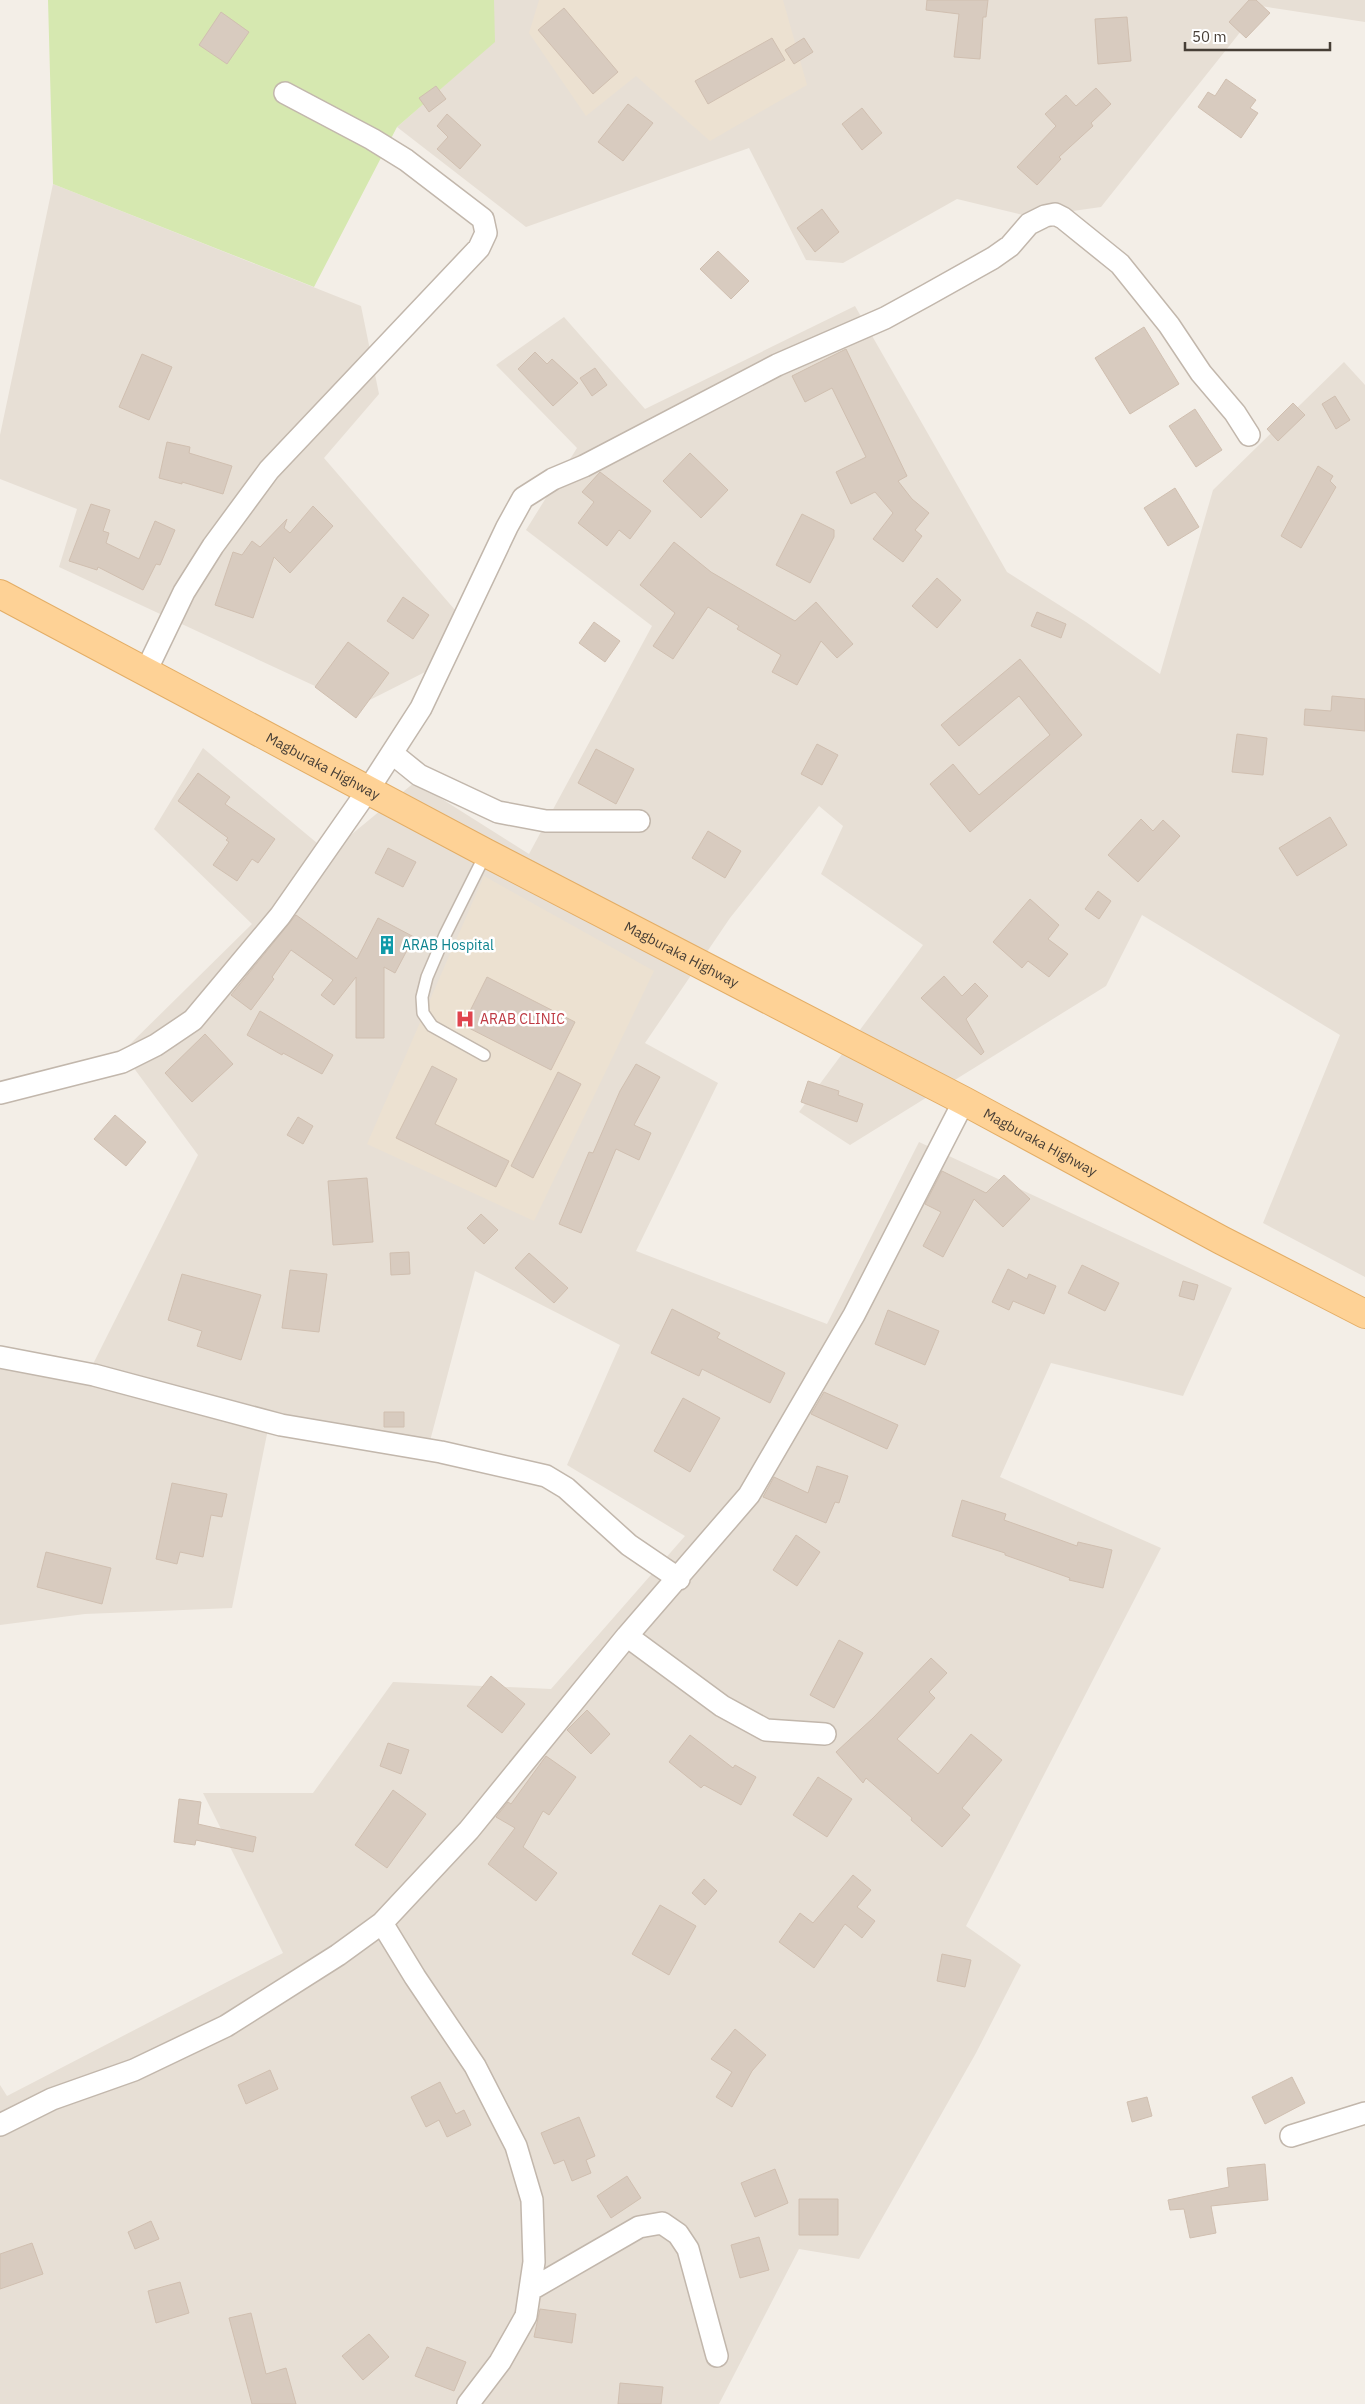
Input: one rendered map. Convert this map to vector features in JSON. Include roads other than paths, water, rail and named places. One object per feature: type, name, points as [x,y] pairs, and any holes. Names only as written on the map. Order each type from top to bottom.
[{"type":"main road","name":"Magburaka Highway","points":[[0,594],[486,853],[964,1101],[1221,1240],[1365,1314]]},
{"type":"street","points":[[146,671],[184,592],[213,546],[268,470],[479,248],[486,233],[483,219],[406,160],[372,139],[285,93]]},
{"type":"street","points":[[0,1093],[122,1062],[156,1045],[193,1020],[280,916],[368,790],[422,708],[506,527],[524,498],[552,479],[584,466],[777,365],[885,318],[993,258],[1010,246],[1029,224],[1045,216],[1055,214],[1063,218],[1120,264],[1169,325],[1201,373],[1235,413],[1249,435]]},
{"type":"street","points":[[392,754],[419,775],[498,812],[546,821],[639,822]]},
{"type":"street","points":[[0,2125],[52,2098],[134,2070],[226,2026],[338,1955],[382,1923],[470,1830],[627,1636],[679,1579],[749,1495],[854,1315],[964,1101]]},
{"type":"street","points":[[0,1357],[94,1375],[281,1425],[441,1452],[546,1476],[566,1488],[629,1545],[679,1579]]},
{"type":"street","points":[[627,1636],[722,1706],[766,1730],[824,1734]]},
{"type":"street","points":[[382,1923],[415,1977],[475,2066],[516,2146],[532,2200],[534,2262],[526,2316],[500,2362],[468,2404]]},
{"type":"street","points":[[1291,2136],[1365,2113]]},
{"type":"street","points":[[530,2290],[639,2227],[662,2223],[678,2234],[688,2249],[717,2356]]},
{"type":"lane","points":[[484,1055],[432,1026],[423,1013],[422,997],[427,977],[445,935],[486,853]]},
{"type":"place","name":"ARAB Hospital","points":[[387,945]]},
{"type":"place","name":"ARAB CLINIC","points":[[465,1019]]}]
